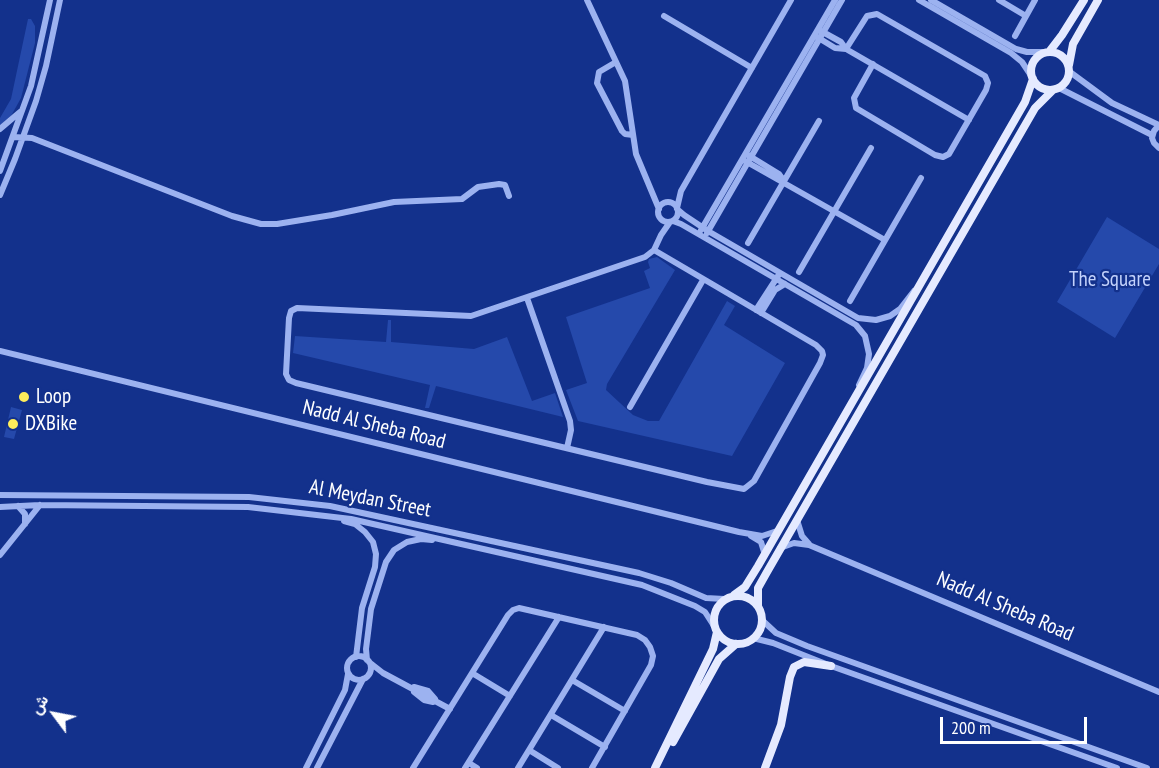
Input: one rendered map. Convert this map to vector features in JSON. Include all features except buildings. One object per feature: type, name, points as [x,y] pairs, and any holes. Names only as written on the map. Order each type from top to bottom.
[{"type":"main road","points":[[1056,89],[1038,87],[1031,72],[1034,62],[1060,39],[1084,0]]},
{"type":"main road","points":[[715,629],[725,640],[736,644],[742,644],[753,638],[760,630],[762,620],[758,606],[758,592],[760,584],[1035,108],[1067,82],[1073,44],[1098,0]]},
{"type":"main road","points":[[1048,52],[1062,56],[1069,69]]},
{"type":"main road","points":[[655,768],[713,649],[715,611],[724,599],[746,586],[765,555],[1024,102],[1032,78]]},
{"type":"main road","points":[[734,595],[748,597],[758,606]]},
{"type":"main road","points":[[662,754],[676,738],[719,659],[736,644]]},
{"type":"main road","points":[[765,768],[777,739],[794,667],[804,662],[831,666]]},
{"type":"street","points":[[0,170],[23,110],[38,61],[50,0]]},
{"type":"street","points":[[0,195],[24,136],[46,66],[60,0]]},
{"type":"street","points":[[587,0],[627,87],[637,157],[659,209],[661,235]]},
{"type":"street","points":[[659,209],[681,191],[791,0]]},
{"type":"street","points":[[819,34],[835,0]]},
{"type":"street","points":[[704,233],[819,34],[842,0]]},
{"type":"street","points":[[919,0],[1011,53],[1022,62],[1032,78]]},
{"type":"street","points":[[931,0],[1016,48],[1027,52],[1048,52]]},
{"type":"street","points":[[999,0],[1026,16]]},
{"type":"street","points":[[1015,36],[1035,0]]},
{"type":"street","points":[[846,49],[867,16],[877,14],[987,79],[988,86],[949,154],[943,157],[935,155],[856,108],[854,98],[873,64]]},
{"type":"street","points":[[664,16],[752,68]]},
{"type":"street","points":[[819,34],[843,44],[846,49],[969,120]]},
{"type":"street","points":[[616,62],[598,72],[597,82],[622,130],[626,134],[633,135]]},
{"type":"street","points":[[1069,69],[1112,104],[1159,125],[1152,135],[1154,143],[1159,148]]},
{"type":"street","points":[[1056,89],[1152,135]]},
{"type":"street","points":[[0,129],[23,110]]},
{"type":"street","points":[[748,243],[819,121]]},
{"type":"street","points":[[13,137],[24,136],[36,139],[232,216],[261,224],[277,224],[332,215],[394,202],[462,199],[478,187],[499,184],[506,187],[509,196]]},
{"type":"street","points":[[799,272],[871,148]]},
{"type":"street","points":[[747,158],[777,179],[885,240]]},
{"type":"street","points":[[850,301],[921,178]]},
{"type":"street","points":[[654,250],[816,345],[822,351],[820,363],[748,487],[736,488],[296,383],[289,380],[286,374],[289,318],[291,311],[297,308],[465,317],[645,257],[654,250],[661,235],[677,216],[681,191]]},
{"type":"street","points":[[653,193],[677,208],[704,233],[775,278],[843,316],[862,332],[868,345],[869,358],[858,392]]},
{"type":"street","points":[[660,218],[704,233],[853,316],[871,321],[881,320],[894,314],[919,286]]},
{"type":"street","points":[[775,278],[779,276],[800,288],[805,288]]},
{"type":"street","points":[[759,312],[775,278]]},
{"type":"street","points":[[630,407],[703,280]]},
{"type":"street","points":[[759,312],[777,287],[786,284]]},
{"type":"street","points":[[527,298],[570,421],[571,430],[567,448]]},
{"type":"street","name":"Nadd Al Sheba Road","points":[[0,351],[739,532],[762,536],[779,530]]},
{"type":"street","name":"Al Meydan Street","points":[[0,495],[249,497],[330,506],[639,573],[706,598],[724,599]]},
{"type":"street","points":[[18,506],[25,514],[25,525]]},
{"type":"street","points":[[0,555],[40,506]]},
{"type":"street","name":"Al Meydan Street","points":[[0,507],[248,507],[324,514],[447,540],[655,589],[700,608],[709,616],[715,629]]},
{"type":"street","points":[[324,514],[359,526],[374,546],[376,563],[362,608],[356,657]]},
{"type":"street","points":[[797,520],[802,536],[809,545]]},
{"type":"street","name":"Nadd Al Sheba Road","points":[[739,532],[758,539],[765,555]]},
{"type":"street","points":[[317,768],[370,670],[366,648],[371,609],[388,558],[398,547],[411,541],[447,540]]},
{"type":"street","points":[[780,548],[794,543],[809,545]]},
{"type":"street","name":"Nadd Al Sheba Road","points":[[809,545],[1159,692]]},
{"type":"street","points":[[413,768],[513,610],[519,608],[641,637],[652,651],[651,665],[592,768]]},
{"type":"street","points":[[477,768],[467,765],[559,617]]},
{"type":"street","points":[[762,620],[776,633],[807,646],[1147,768]]},
{"type":"street","points":[[518,768],[604,627]]},
{"type":"street","points":[[753,638],[773,643],[831,666],[1117,768]]},
{"type":"street","points":[[306,768],[343,694],[348,663],[356,657],[361,656],[383,673],[450,709]]},
{"type":"street","points":[[348,674],[355,680],[383,673]]},
{"type":"street","points":[[472,673],[510,696]]},
{"type":"street","points":[[572,680],[625,711]]},
{"type":"street","points":[[551,714],[604,747]]},
{"type":"street","points":[[529,750],[558,768]]},
{"type":"green space","points":[[28,19],[31,19],[35,26],[35,43],[21,98],[11,116],[0,125],[0,118],[11,99]]},
{"type":"green space","name":"The Square","points":[[1107,217],[1159,249],[1159,264],[1115,338],[1057,302]]},
{"type":"green space","points":[[657,257],[675,270],[607,384],[606,390],[633,415],[648,421],[659,421],[727,301],[735,306],[724,325],[785,363],[732,456],[578,421],[566,390],[587,383],[566,317],[650,288],[644,271],[650,268],[649,259]]},
{"type":"green space","points":[[388,320],[391,320],[391,342],[474,349],[507,337],[532,401],[555,393],[563,417],[436,386],[429,408],[425,408],[430,385],[293,353],[295,336],[386,342]]},
{"type":"green space","name":"DXBike","points":[[11,407],[22,410],[14,439],[4,437]]},
{"type":"place","name":"Loop","points":[[24,397]]},
{"type":"place","name":"DXBike","points":[[13,424]]}]
